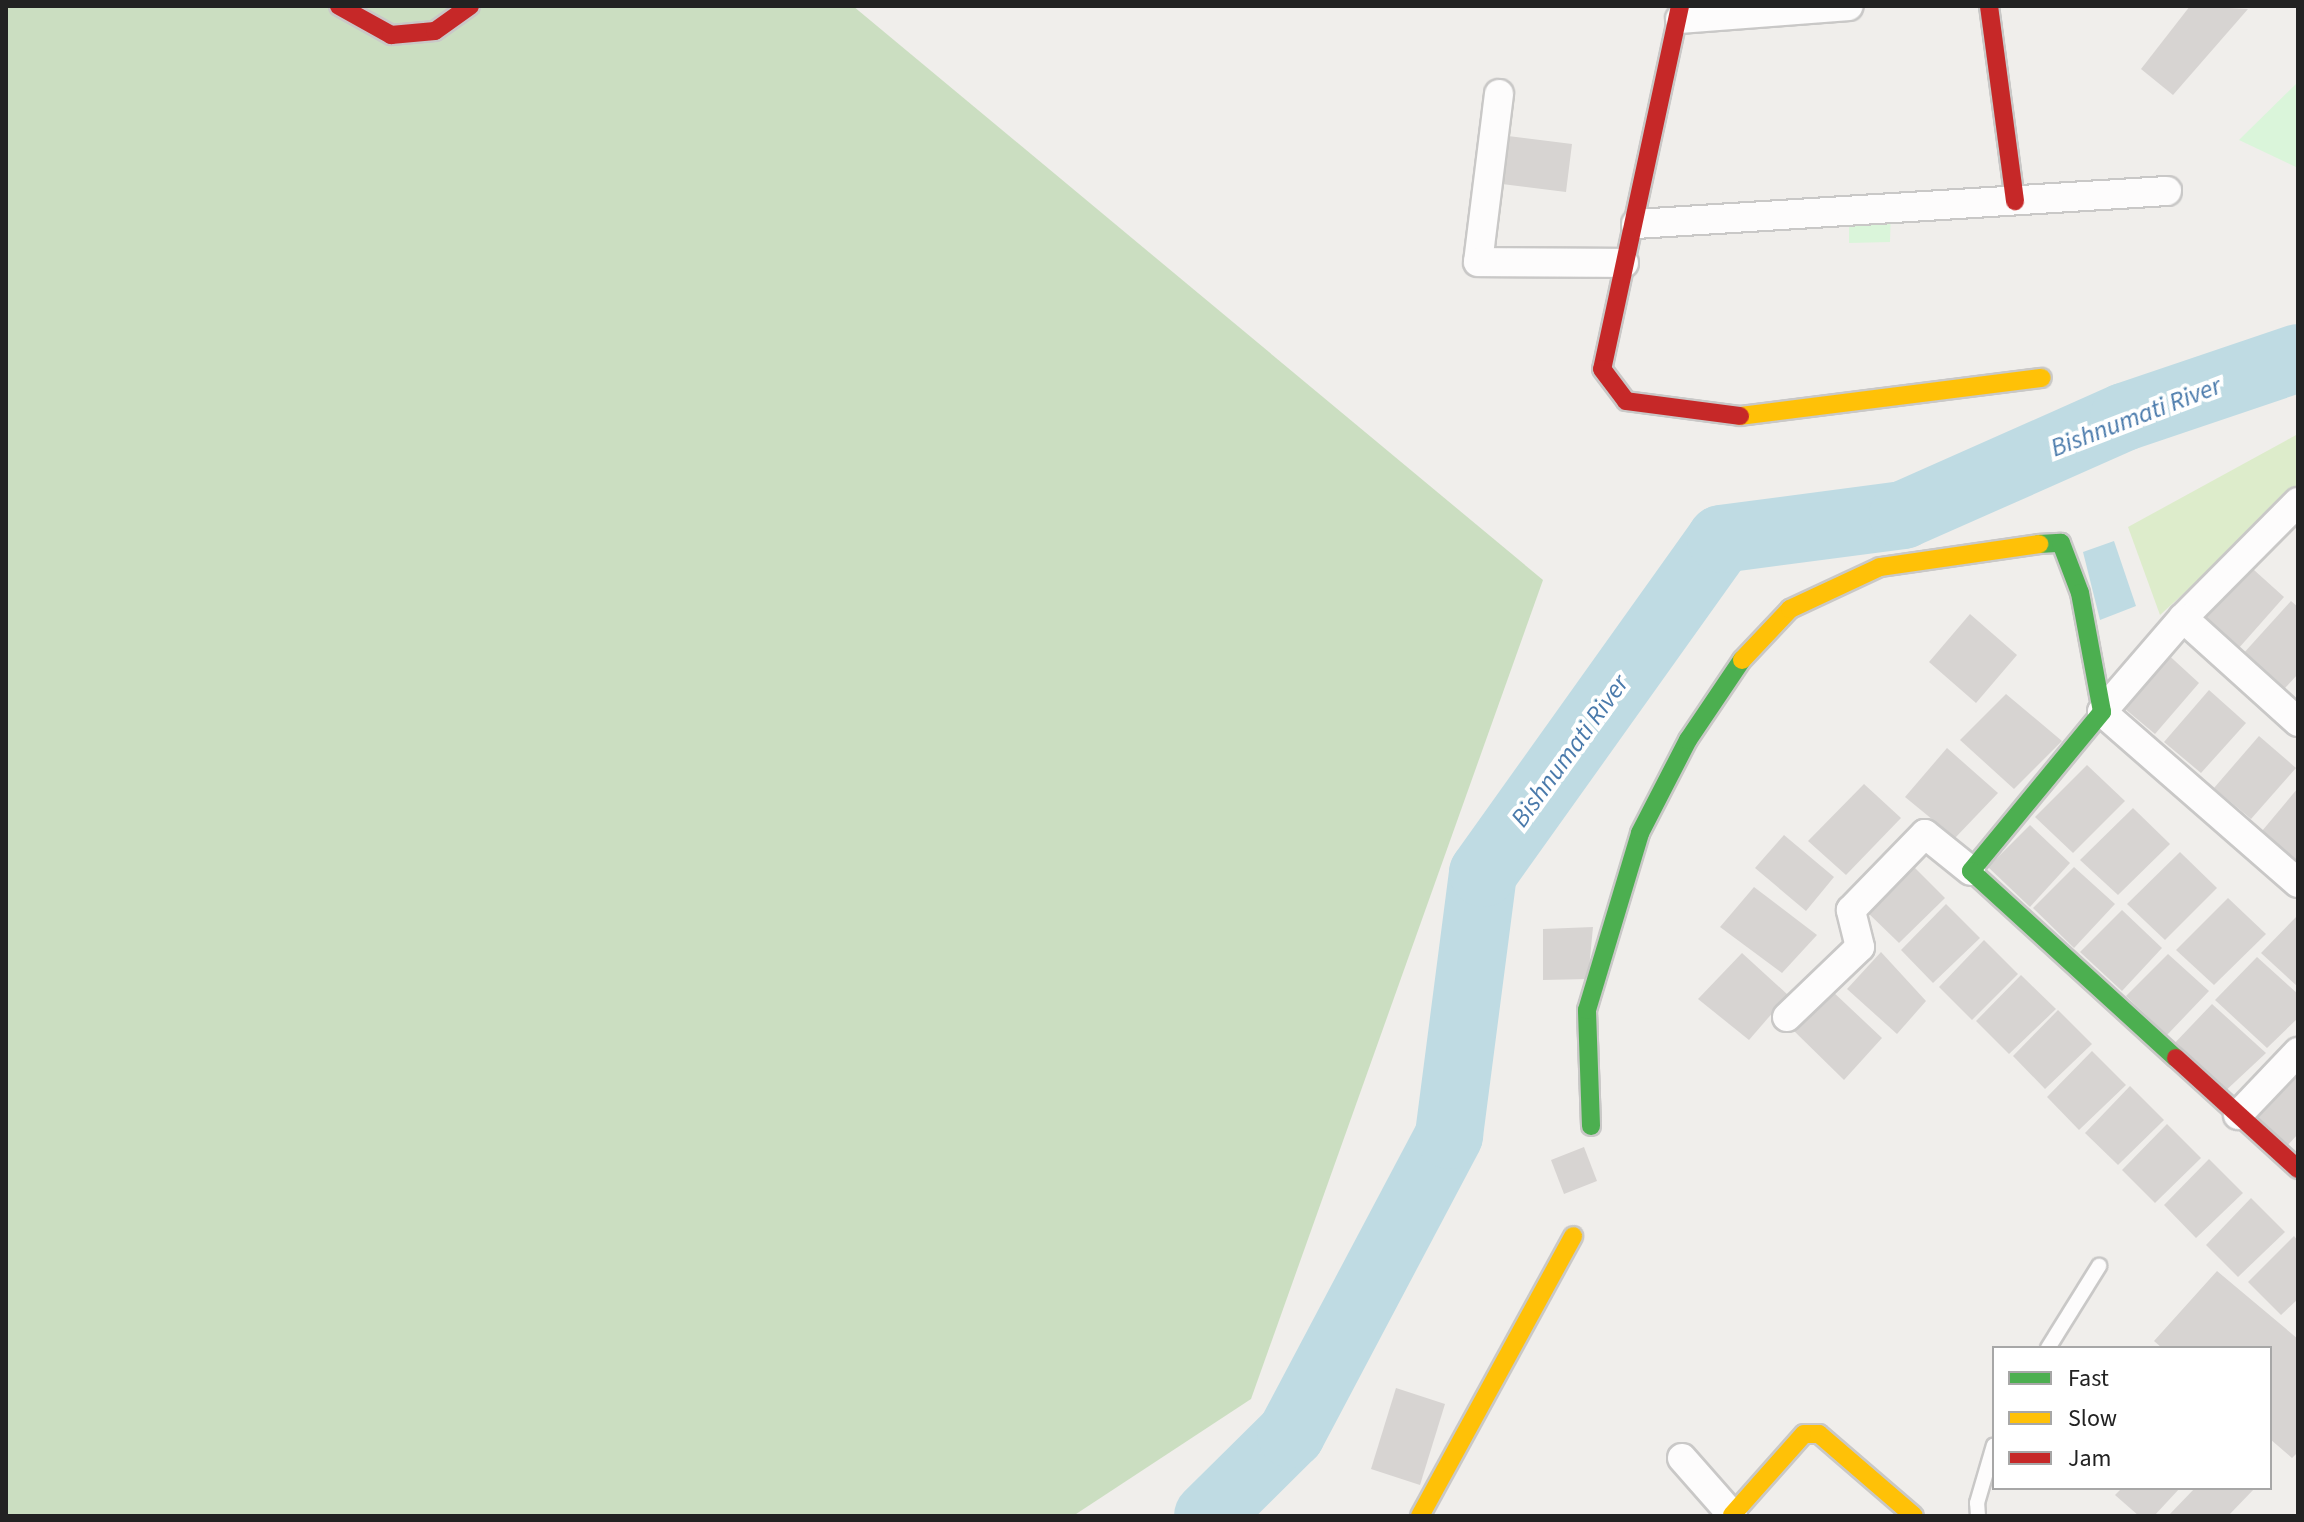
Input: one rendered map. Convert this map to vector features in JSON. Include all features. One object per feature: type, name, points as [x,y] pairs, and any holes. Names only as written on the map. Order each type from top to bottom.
[{"type":"street","points":[[339,6],[391,35],[435,31],[470,6]]},
{"type":"street","points":[[1849,6],[1680,12],[1602,369],[1626,401],[1736,416],[2042,378]]},
{"type":"street","points":[[1989,6],[2015,201]]},
{"type":"street","points":[[1499,94],[1478,262],[1624,263]]},
{"type":"street","points":[[1636,224],[2167,191]]},
{"type":"street","points":[[1971,871],[2183,618],[2298,502]]},
{"type":"street","points":[[1591,1126],[1587,1010],[1640,833],[1688,740],[1743,659],[1790,609],[1880,567],[2004,545],[2061,543],[2080,593],[2102,712],[2298,883]]},
{"type":"street","points":[[2183,618],[2298,722]]},
{"type":"street","points":[[1787,1017],[1860,947],[1851,910],[1925,834],[1971,871],[2298,1169]]},
{"type":"street","points":[[2238,1115],[2298,1052]]},
{"type":"street","points":[[1420,1516],[1573,1236]]},
{"type":"street","points":[[1682,1458],[1732,1516],[1804,1434],[1819,1434],[1838,1446],[1899,1508],[1914,1516]]},
{"type":"lane","points":[[2049,1346],[2099,1266]]},
{"type":"lane","points":[[1978,1516],[1977,1503],[1992,1452]]},
{"type":"green space","points":[[6,6],[853,6],[1543,580],[1251,1399],[1073,1516],[6,1516]]},
{"type":"green space","points":[[2298,82],[2298,168],[2239,140]]},
{"type":"green space","points":[[1891,209],[1890,242],[1849,243],[1849,211]]},
{"type":"green space","points":[[2298,434],[2298,490],[2160,615],[2128,527]]},
{"type":"water","points":[[2114,541],[2136,606],[2100,620],[2083,552]]},
{"type":"building","points":[[2190,6],[2248,9],[2173,95],[2141,69]]},
{"type":"building","points":[[1508,136],[1572,144],[1566,192],[1502,184]]},
{"type":"building","points":[[2244,561],[2284,597],[2238,649],[2195,615]]},
{"type":"building","points":[[2291,601],[2298,607],[2298,674],[2285,688],[2242,655]]},
{"type":"building","points":[[1970,614],[2017,655],[1976,703],[1929,662]]},
{"type":"building","points":[[2163,650],[2199,683],[2155,734],[2118,703]]},
{"type":"building","points":[[2209,690],[2246,723],[2201,773],[2164,742]]},
{"type":"building","points":[[2006,694],[2062,741],[2014,789],[1960,740]]},
{"type":"building","points":[[2259,736],[2296,768],[2251,819],[2214,788]]},
{"type":"building","points":[[1947,748],[1998,793],[1955,838],[1905,797]]},
{"type":"building","points":[[2087,765],[2125,801],[2073,853],[2035,817]]},
{"type":"building","points":[[1864,784],[1901,818],[1846,875],[1808,841]]},
{"type":"building","points":[[2298,788],[2298,862],[2262,831]]},
{"type":"building","points":[[2133,808],[2170,844],[2118,895],[2080,860]]},
{"type":"building","points":[[2030,825],[2070,863],[2030,907],[1988,867]]},
{"type":"building","points":[[1784,835],[1834,877],[1806,911],[1755,868]]},
{"type":"building","points":[[2180,852],[2217,888],[2165,940],[2127,904]]},
{"type":"building","points":[[1911,864],[1945,898],[1899,943],[1866,911]]},
{"type":"building","points":[[2074,867],[2115,904],[2074,948],[2033,908]]},
{"type":"building","points":[[1754,887],[1817,935],[1782,973],[1720,927]]},
{"type":"building","points":[[2228,898],[2266,934],[2214,985],[2176,950]]},
{"type":"building","points":[[1946,904],[1980,938],[1933,983],[1901,950]]},
{"type":"building","points":[[2122,910],[2162,948],[2122,991],[2080,952]]},
{"type":"building","points":[[2298,915],[2298,987],[2261,953]]},
{"type":"building","points":[[1593,927],[1588,979],[1543,980],[1543,929]]},
{"type":"building","points":[[1984,940],[2018,974],[1972,1020],[1939,987]]},
{"type":"building","points":[[1881,952],[1926,1001],[1897,1034],[1847,989]]},
{"type":"building","points":[[1742,953],[1788,995],[1749,1040],[1698,999]]},
{"type":"building","points":[[2168,954],[2209,991],[2167,1035],[2126,996]]},
{"type":"building","points":[[2257,957],[2298,994],[2298,1018],[2267,1048],[2215,1000]]},
{"type":"building","points":[[2021,975],[2056,1009],[2009,1054],[1976,1021]]},
{"type":"building","points":[[1831,990],[1882,1038],[1844,1080],[1791,1028]]},
{"type":"building","points":[[2212,1004],[2266,1053],[2221,1095],[2170,1048]]},
{"type":"building","points":[[2058,1010],[2092,1044],[2045,1089],[2013,1056]]},
{"type":"building","points":[[2092,1051],[2126,1085],[2079,1130],[2047,1097]]},
{"type":"building","points":[[2298,1074],[2298,1134],[2285,1148],[2254,1118]]},
{"type":"building","points":[[2130,1086],[2164,1120],[2118,1165],[2085,1133]]},
{"type":"building","points":[[2167,1124],[2201,1158],[2155,1203],[2122,1170]]},
{"type":"building","points":[[1584,1147],[1597,1181],[1564,1194],[1551,1160]]},
{"type":"building","points":[[2209,1159],[2243,1193],[2196,1238],[2164,1205]]},
{"type":"building","points":[[2251,1198],[2285,1232],[2238,1277],[2206,1245]]},
{"type":"building","points":[[2294,1236],[2298,1241],[2298,1299],[2281,1315],[2248,1282]]},
{"type":"building","points":[[2217,1271],[2298,1339],[2298,1452],[2292,1458],[2272,1441],[2272,1346],[2160,1346],[2154,1341]]},
{"type":"building","points":[[1396,1388],[1445,1404],[1420,1485],[1371,1469]]},
{"type":"building","points":[[2120,1490],[2178,1490],[2154,1516],[2139,1516],[2115,1495]]},
{"type":"building","points":[[2193,1490],[2253,1490],[2228,1516],[2168,1516]]},
{"type":"waterway","name":"Bishnumati River","points":[[1208,1516],[1291,1434],[1449,1135],[1483,873],[1721,539],[1903,515],[2124,417],[2298,358]]},
{"type":"traffic: fast","points":[[2039,544],[2061,543],[2080,593],[2102,712],[1971,871],[2176,1058]]},
{"type":"traffic: fast","points":[[1591,1126],[1587,1010],[1640,833],[1688,740],[1742,660]]},
{"type":"traffic: slow","points":[[1740,416],[2042,378]]},
{"type":"traffic: slow","points":[[1742,660],[1790,609],[1880,567],[2039,544]]},
{"type":"traffic: slow","points":[[1420,1516],[1573,1236]]},
{"type":"traffic: slow","points":[[1732,1515],[1804,1434],[1819,1434],[1914,1516]]},
{"type":"traffic: jam","points":[[339,6],[391,35],[435,31],[470,6]]},
{"type":"traffic: jam","points":[[1680,6],[1602,369],[1626,401],[1740,416]]},
{"type":"traffic: jam","points":[[1989,6],[2015,201]]},
{"type":"traffic: jam","points":[[2176,1058],[2298,1169]]}]
